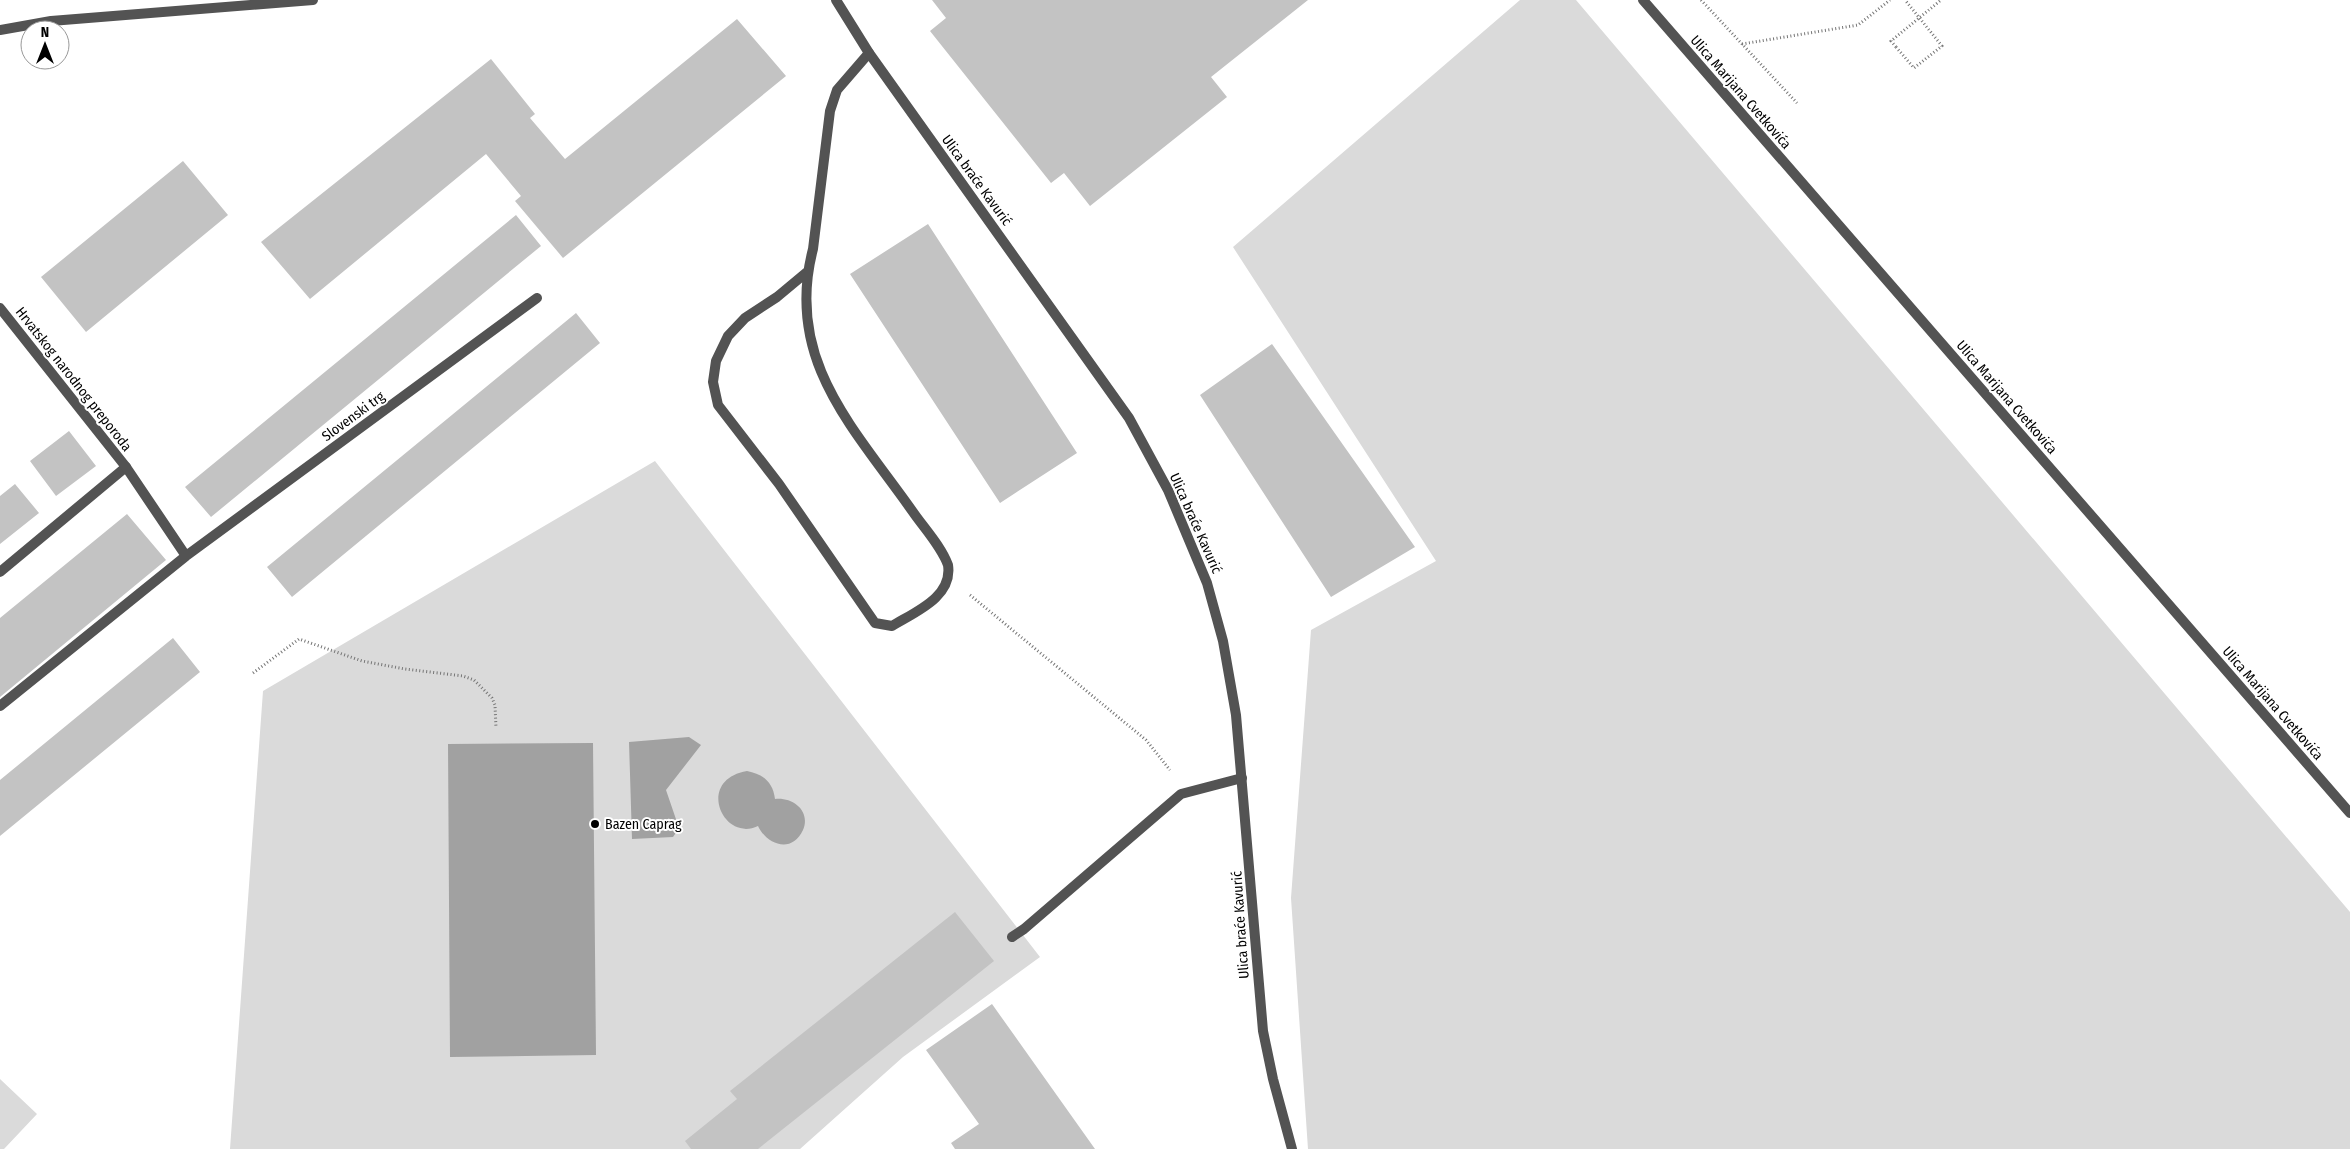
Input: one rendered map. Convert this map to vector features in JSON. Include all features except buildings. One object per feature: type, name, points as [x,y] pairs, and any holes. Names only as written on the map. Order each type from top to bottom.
[{"type":"street","points":[[0,30],[51,21],[313,0]]},
{"type":"street","name":"Ulica braće Kavurić","points":[[836,0],[869,53],[1084,352],[1129,418],[1168,490],[1207,583],[1223,641],[1236,715],[1263,1032],[1273,1079],[1292,1149]]},
{"type":"street","name":"Ulica Marijana Cvetkovića","points":[[1642,0],[2350,813]]},
{"type":"street","points":[[807,272],[777,297],[745,318],[728,336],[716,361],[713,382],[718,404],[779,484],[875,623],[892,626],[942,592],[947,583],[949,572],[946,560],[834,400],[824,381],[810,340],[807,318],[807,272],[813,249],[830,111],[836,90],[869,53]]},
{"type":"street","name":"Slovenski trg","points":[[0,706],[186,556],[537,298]]},
{"type":"street","name":"Hrvatskog narodnog preporoda","points":[[0,308],[126,467]]},
{"type":"street","points":[[0,572],[126,467],[186,556]]},
{"type":"street","points":[[1012,937],[1024,929],[1181,794],[1242,778]]},
{"type":"path","points":[[1702,0],[1797,103]]},
{"type":"path","points":[[1742,44],[1858,25],[1890,0]]},
{"type":"path","points":[[1905,0],[1906,2],[1918,16],[1924,24],[1942,46],[1914,68],[1891,41],[1898,35],[1905,29],[1912,23],[1919,17],[1941,0]]},
{"type":"path","points":[[947,583],[973,597],[1146,740],[1189,792]]},
{"type":"path","points":[[253,673],[299,639],[362,661],[405,669],[463,676],[474,680],[492,698],[495,705],[496,728]]},
{"type":"shaded area","points":[[1520,0],[1576,0],[2350,912],[2350,1149],[1308,1149],[1291,898],[1311,630],[1436,561],[1233,247]]},
{"type":"shaded area","name":"Bazen Caprag","points":[[655,461],[1040,957],[903,1057],[800,1149],[230,1149],[263,691]]},
{"type":"shaded area","points":[[689,737],[701,745],[666,790],[679,828],[673,837],[632,839],[629,742]]},
{"type":"shaded area","points":[[593,743],[596,1055],[450,1057],[448,744]]},
{"type":"shaded area","points":[[747,771],[758,774],[769,783],[775,799],[788,800],[802,811],[805,817],[803,830],[793,842],[780,844],[773,842],[762,833],[758,826],[745,829],[734,826],[725,818],[720,808],[718,797],[722,786],[731,777]]},
{"type":"shaded area","points":[[0,1079],[37,1114],[4,1149],[0,1149]]},
{"type":"place","name":"Bazen Caprag","points":[[595,824]]}]
